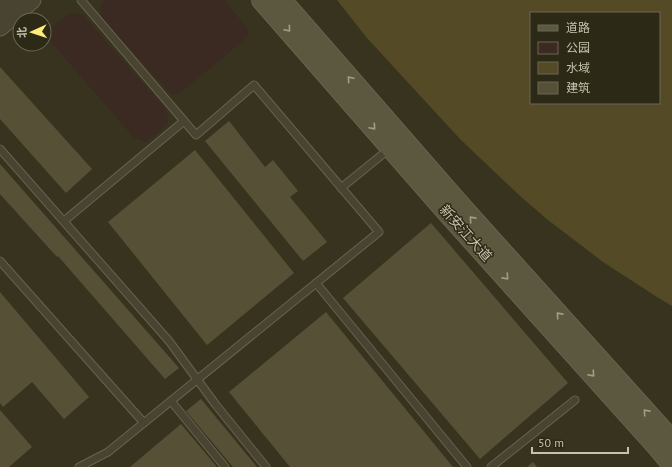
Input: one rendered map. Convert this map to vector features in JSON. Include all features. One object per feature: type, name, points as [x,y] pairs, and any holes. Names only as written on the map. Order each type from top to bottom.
[{"type":"main road","name":"新安江大道","points":[[262,0],[447,212],[672,464]]},
{"type":"main road","name":"新安江大道","points":[[281,0],[463,209],[672,441]]},
{"type":"street","points":[[0,11],[13,0]]},
{"type":"street","points":[[0,27],[32,0]]},
{"type":"lane","points":[[79,467],[108,452],[379,232],[254,85],[196,135],[81,0]]},
{"type":"lane","points":[[64,221],[184,121]]},
{"type":"lane","points":[[341,188],[390,147]]},
{"type":"lane","points":[[0,149],[169,341],[216,405],[266,467]]},
{"type":"lane","points":[[0,261],[144,423]]},
{"type":"lane","points":[[316,283],[467,467]]},
{"type":"lane","points":[[491,467],[574,400]]},
{"type":"lane","points":[[171,401],[225,467]]},
{"type":"green space","points":[[105,0],[224,0],[249,30],[248,37],[179,94],[171,94],[101,18],[101,6]]},
{"type":"green space","points":[[71,13],[83,15],[165,108],[168,117],[168,125],[146,142],[134,138],[52,43],[52,27]]},
{"type":"water","points":[[337,0],[672,0],[672,306],[603,262],[548,220],[519,195],[460,139],[367,38]]},
{"type":"building","points":[[0,67],[92,169],[66,193],[0,119]]},
{"type":"building","points":[[229,121],[265,167],[273,160],[298,191],[290,197],[327,242],[303,261],[205,141]]},
{"type":"building","points":[[195,150],[294,273],[207,345],[108,222]]},
{"type":"building","points":[[0,164],[179,368],[165,379],[58,256],[57,257],[0,194]]},
{"type":"building","points":[[431,223],[568,383],[480,459],[343,298]]},
{"type":"building","points":[[0,292],[89,397],[64,419],[32,382],[3,407],[0,403]]},
{"type":"building","points":[[326,312],[453,467],[290,467],[229,392]]},
{"type":"building","points":[[201,399],[257,467],[233,467],[186,411]]},
{"type":"building","points":[[0,410],[32,447],[9,467],[0,467]]},
{"type":"building","points":[[181,424],[217,467],[130,467]]},
{"type":"building","points":[[533,462],[537,467],[527,467]]}]
